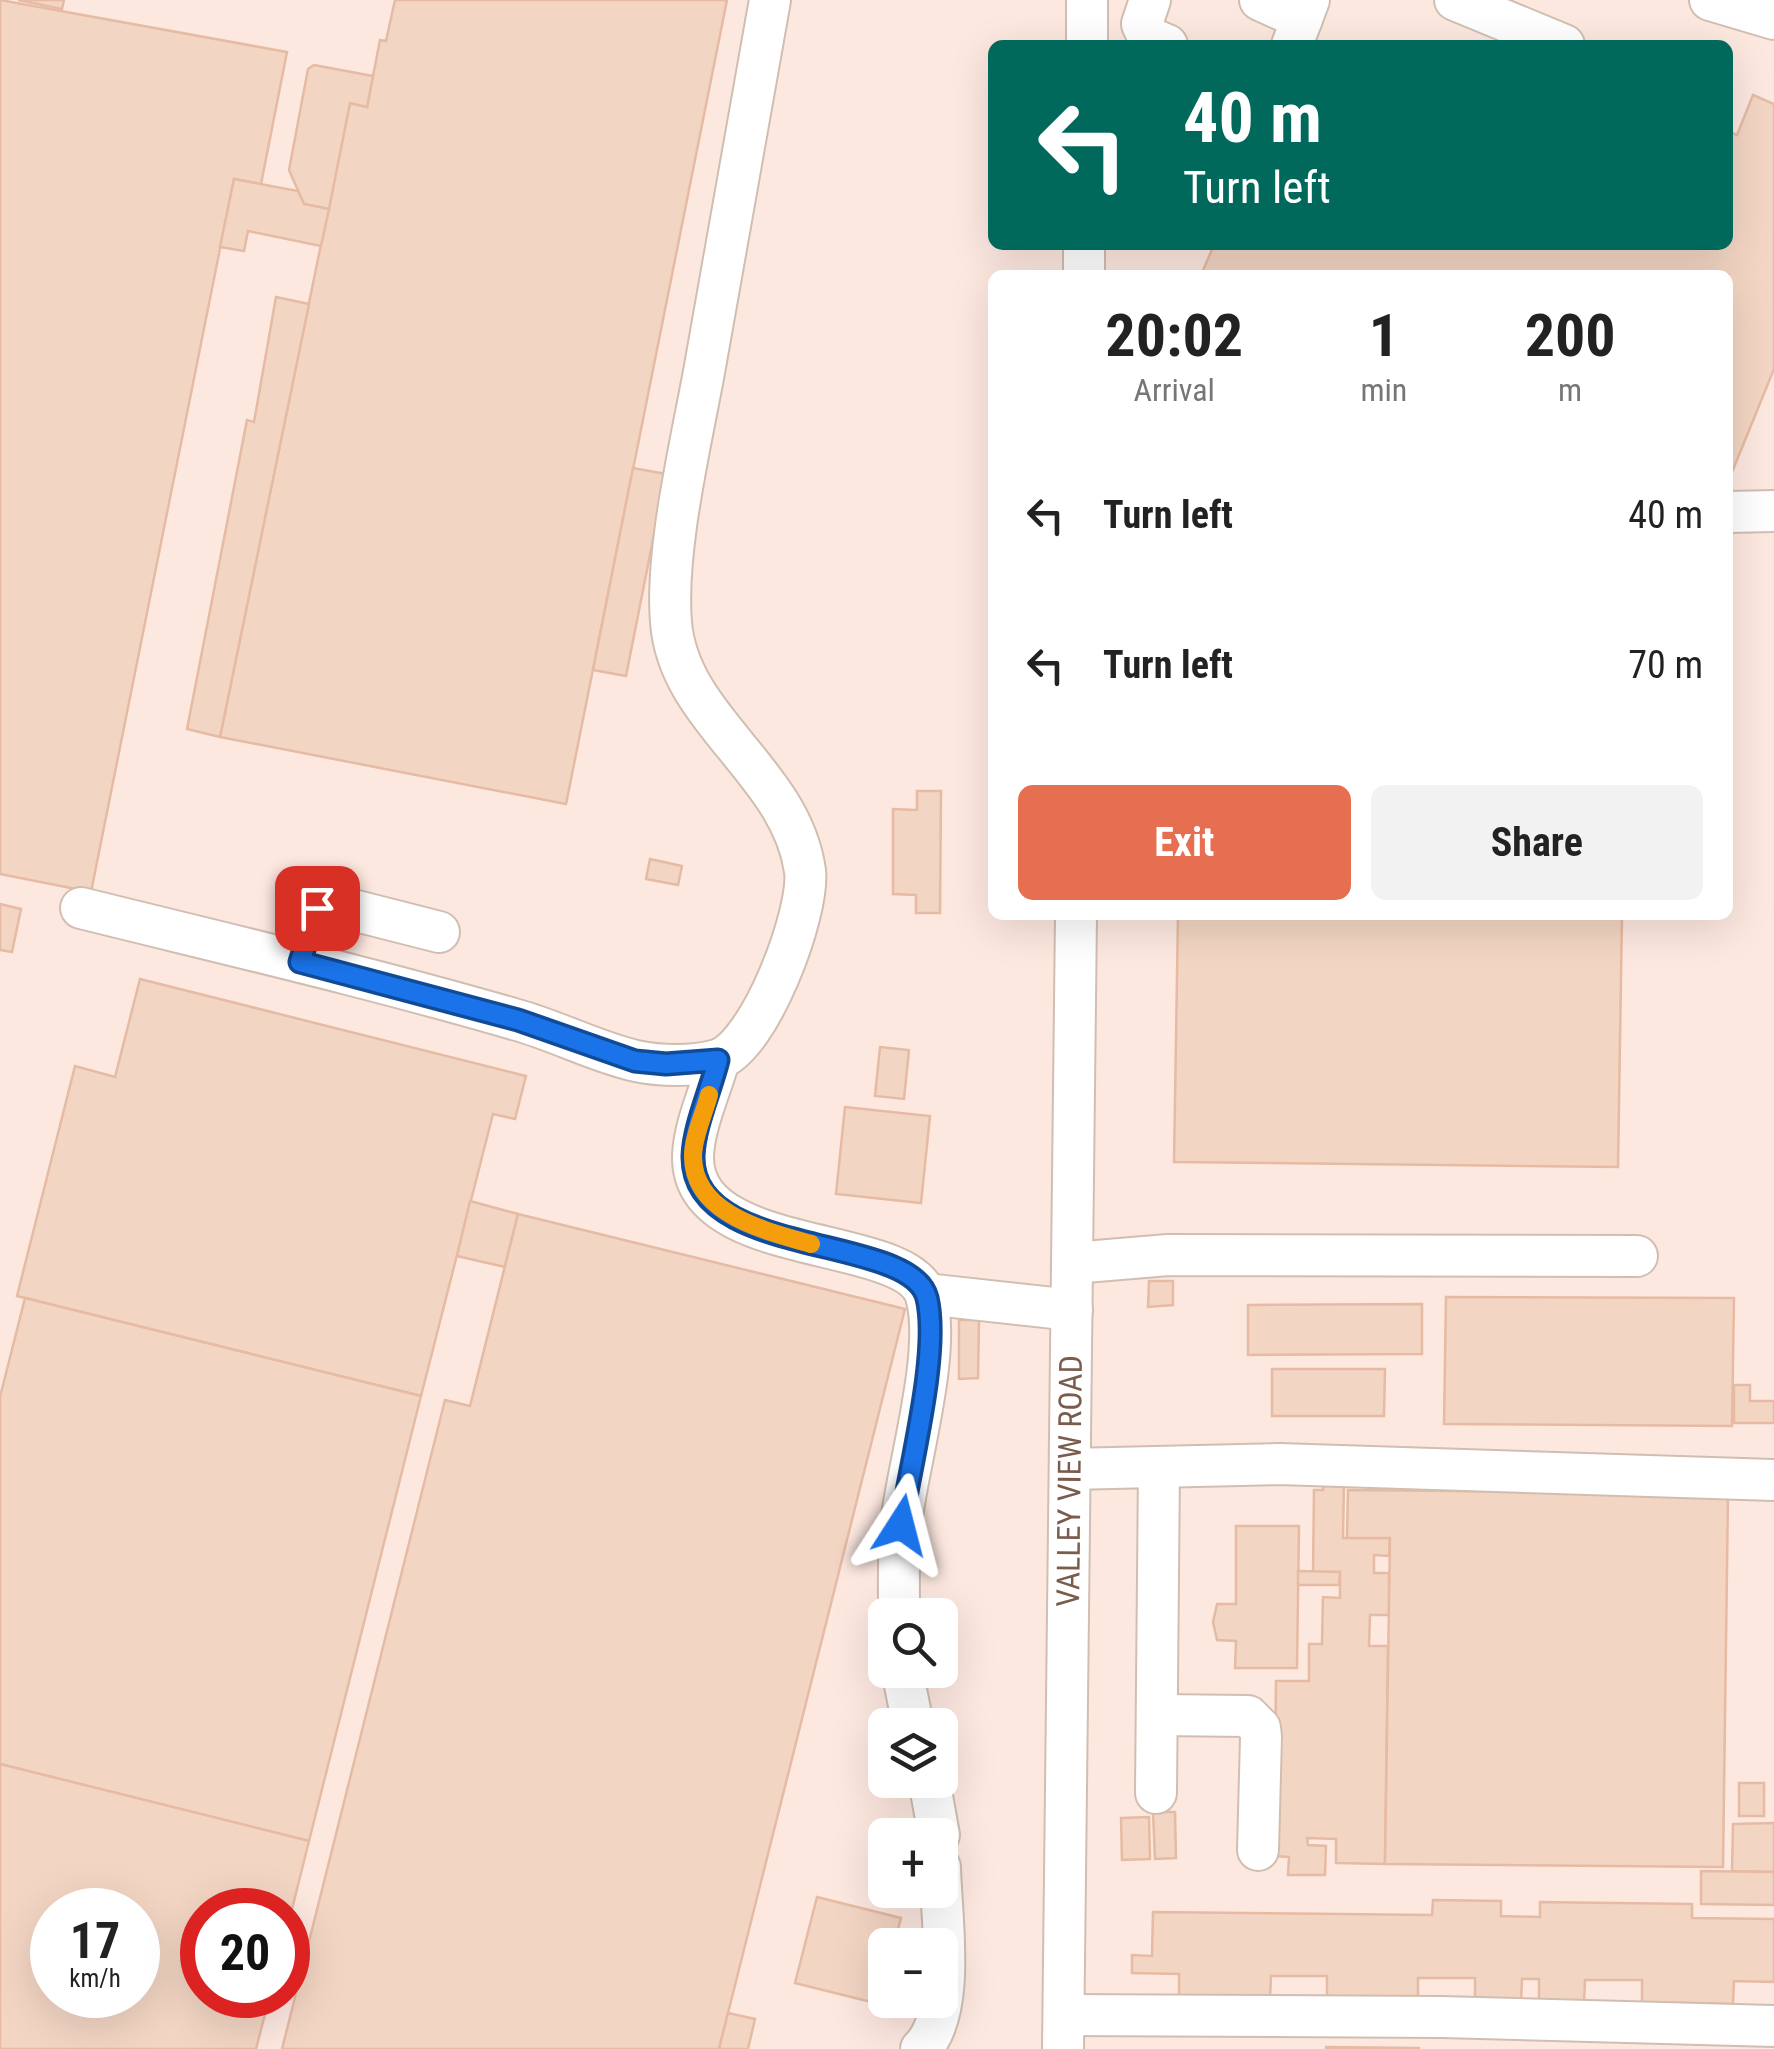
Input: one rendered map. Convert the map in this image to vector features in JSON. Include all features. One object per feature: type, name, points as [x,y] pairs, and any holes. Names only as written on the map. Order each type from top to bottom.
[{"type":"street","points":[[770,0],[687,464],[671,621],[677,661],[697,695],[763,776],[789,824],[802,854],[806,888],[794,935],[763,1007],[745,1035],[718,1060],[693,1155],[698,1180],[712,1200],[739,1221],[889,1266],[915,1280],[926,1294],[930,1340],[901,1525],[899,1598]]},
{"type":"street","points":[[1087,0],[1087,40]]},
{"type":"street","points":[[1150,0],[1142,24],[1148,37],[1155,40]]},
{"type":"street","points":[[1260,0],[1301,21]]},
{"type":"street","points":[[1455,0],[1552,40]]},
{"type":"street","points":[[1710,0],[1774,19]]},
{"type":"street","points":[[1733,512],[1774,511]]},
{"type":"street","points":[[300,962],[313,914],[328,904],[439,932]]},
{"type":"street","points":[[81,908],[518,1020],[635,1061],[666,1064],[718,1060]]},
{"type":"street","name":"VALLEY VIEW ROAD","points":[[1063,2032],[1076,920]]},
{"type":"street","points":[[1072,1263],[1168,1255],[1637,1256]]},
{"type":"street","points":[[926,1294],[1072,1310]]},
{"type":"street","points":[[1070,1469],[1279,1464],[1774,1480]]},
{"type":"street","points":[[1156,1793],[1160,1468]]},
{"type":"street","points":[[1158,1715],[1248,1716],[1255,1721],[1261,1737],[1258,1850]]},
{"type":"street","points":[[920,2049],[935,2032],[942,2002],[941,1908]]},
{"type":"street","points":[[1063,2032],[1441,2017],[1774,2026]]},
{"type":"shaded area","points":[[0,0],[1774,0],[1774,2049],[0,2049]]},
{"type":"building","points":[[0,0],[287,52],[261,184],[234,179],[91,892],[0,874]]},
{"type":"building","points":[[18,0],[64,0],[62,9]]},
{"type":"building","points":[[395,0],[727,0],[566,804],[220,737],[350,103],[367,107],[380,40],[386,41]]},
{"type":"building","points":[[314,65],[373,76],[367,107],[350,103],[329,209],[304,204],[289,170],[308,69]]},
{"type":"building","points":[[1753,95],[1774,104],[1774,369],[1733,470],[1733,270],[1203,270],[1212,250],[1733,250],[1733,133],[1737,135]]},
{"type":"building","points":[[234,179],[298,191],[304,204],[329,209],[321,246],[248,231],[244,251],[220,247]]},
{"type":"building","points":[[276,297],[309,304],[220,737],[187,729],[247,420],[254,422]]},
{"type":"building","points":[[633,468],[666,474],[626,676],[593,670]]},
{"type":"building","points":[[917,791],[941,791],[940,913],[916,913],[916,895],[893,894],[893,809],[917,810]]},
{"type":"building","points":[[650,859],[682,866],[678,885],[646,879]]},
{"type":"building","points":[[0,904],[21,909],[12,952],[0,950]]},
{"type":"building","points":[[1178,920],[1622,920],[1618,1167],[1174,1162]]},
{"type":"building","points":[[140,979],[526,1076],[515,1119],[493,1114],[421,1396],[17,1296],[75,1066],[115,1077]]},
{"type":"building","points":[[880,1047],[909,1050],[904,1099],[875,1096]]},
{"type":"building","points":[[845,1107],[930,1116],[921,1203],[836,1194]]},
{"type":"building","points":[[470,1201],[518,1214],[505,1267],[457,1256]]},
{"type":"building","points":[[518,1214],[905,1309],[719,2049],[282,2049],[290,2018],[310,2018],[310,1938],[445,1400],[470,1406]]},
{"type":"building","points":[[1149,1281],[1173,1281],[1173,1305],[1148,1307]]},
{"type":"building","points":[[1446,1297],[1734,1298],[1732,1426],[1444,1424]]},
{"type":"building","points":[[25,1298],[421,1396],[309,1841],[0,1764],[0,1397]]},
{"type":"building","points":[[1422,1304],[1422,1354],[1248,1355],[1248,1305]]},
{"type":"building","points":[[959,1320],[979,1320],[978,1378],[959,1379]]},
{"type":"building","points":[[1272,1369],[1385,1369],[1384,1416],[1272,1416]]},
{"type":"building","points":[[1734,1385],[1750,1385],[1750,1401],[1774,1401],[1774,1423],[1734,1423]]},
{"type":"building","points":[[1323,1475],[1344,1475],[1343,1538],[1390,1538],[1389,1556],[1374,1555],[1374,1573],[1389,1573],[1389,1615],[1370,1615],[1369,1646],[1388,1646],[1385,1864],[1336,1863],[1336,1839],[1307,1838],[1308,1845],[1326,1846],[1325,1875],[1288,1875],[1289,1857],[1274,1856],[1276,1681],[1309,1681],[1309,1644],[1322,1644],[1323,1597],[1340,1598],[1340,1572],[1313,1572],[1314,1490],[1323,1490]]},
{"type":"building","points":[[1348,1490],[1728,1494],[1723,1867],[1385,1864],[1390,1538],[1347,1538]]},
{"type":"building","points":[[1236,1526],[1299,1526],[1297,1668],[1235,1668],[1236,1641],[1217,1640],[1213,1622],[1217,1604],[1236,1604]]},
{"type":"building","points":[[1298,1571],[1340,1572],[1339,1585],[1298,1585]]},
{"type":"building","points":[[0,1764],[309,1841],[297,1888],[180,1888],[180,2018],[264,2018],[256,2049],[0,2049]]},
{"type":"building","points":[[1739,1783],[1764,1783],[1764,1816],[1739,1816]]},
{"type":"building","points":[[1153,1812],[1175,1812],[1176,1858],[1155,1859]]},
{"type":"building","points":[[1149,1817],[1150,1859],[1122,1860],[1121,1818]]},
{"type":"building","points":[[1774,1823],[1774,1872],[1732,1871],[1733,1824]]},
{"type":"building","points":[[1701,1871],[1774,1872],[1774,1905],[1701,1904]]},
{"type":"building","points":[[817,1897],[901,1918],[898,1928],[868,1928],[868,2001],[795,1983]]},
{"type":"building","points":[[1433,1900],[1501,1901],[1501,1916],[1540,1917],[1540,1902],[1692,1904],[1692,1918],[1774,1919],[1774,1982],[1734,1981],[1733,2004],[1642,2002],[1642,1980],[1585,1980],[1584,2003],[1539,2002],[1539,1979],[1522,1979],[1521,2003],[1475,2002],[1475,1978],[1418,1978],[1418,2001],[1327,2000],[1327,1976],[1271,1976],[1270,2000],[1179,1998],[1179,1974],[1132,1973],[1132,1955],[1152,1956],[1153,1912],[1432,1915]]},
{"type":"building","points":[[728,2013],[755,2019],[748,2049],[719,2049]]},
{"type":"building","points":[[1419,2048],[1419,2049],[1326,2049]]},
{"type":"slow traffic","points":[[709,1095],[693,1155],[698,1180],[712,1200],[739,1221],[811,1244]]},
{"type":"route","points":[[317,908],[300,962],[518,1020],[635,1061],[666,1064],[718,1060],[693,1155],[698,1180],[712,1200],[739,1221],[889,1266],[915,1280],[926,1294],[930,1340],[901,1525]]}]
